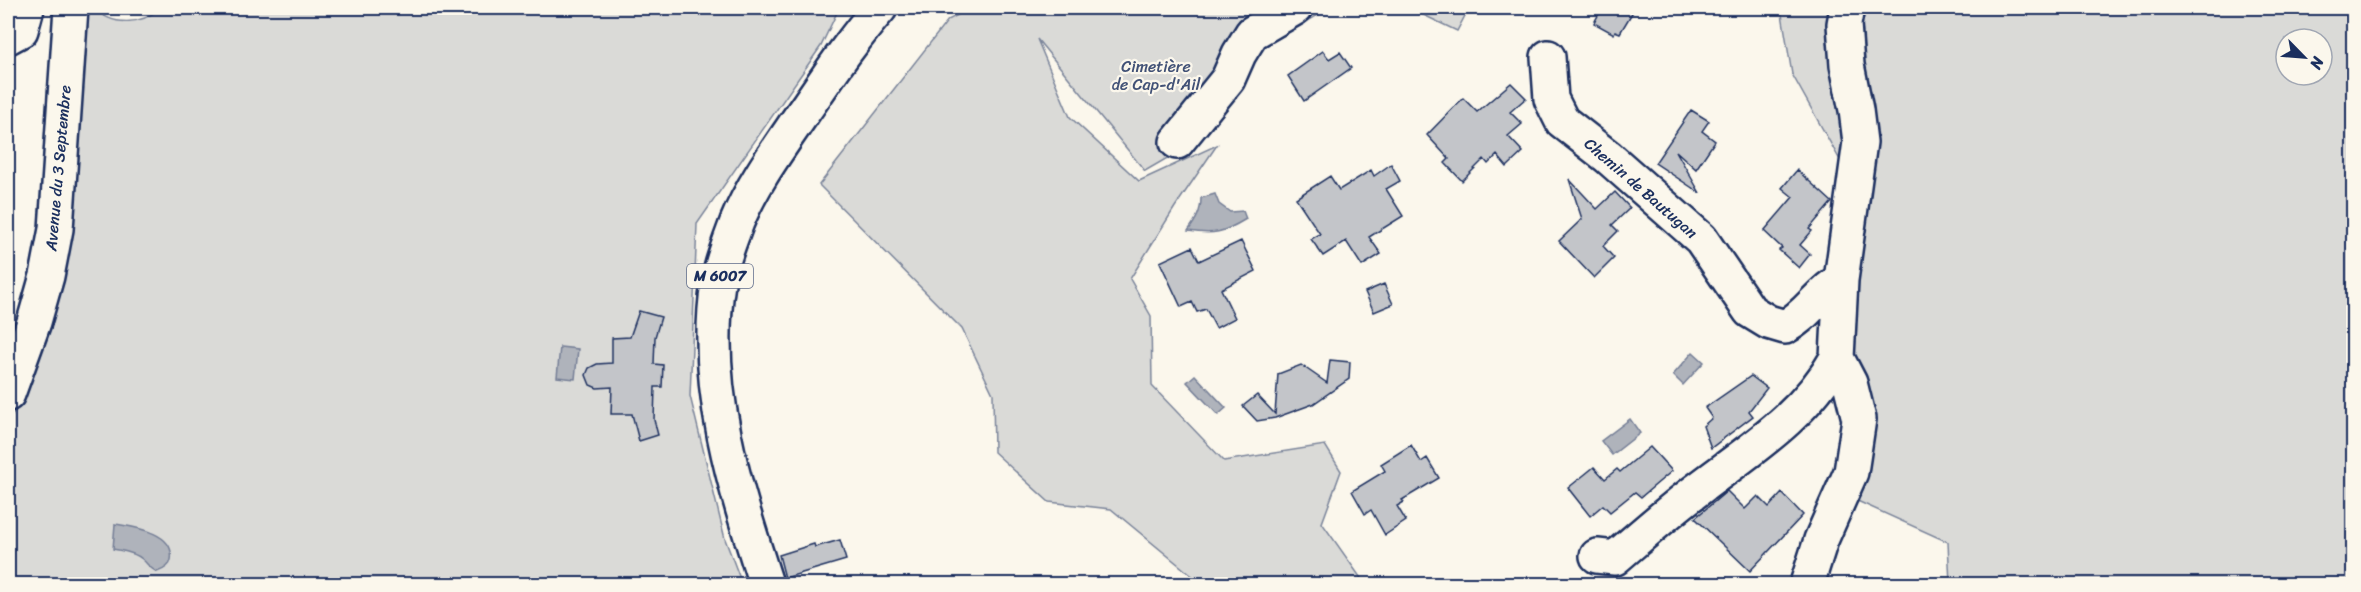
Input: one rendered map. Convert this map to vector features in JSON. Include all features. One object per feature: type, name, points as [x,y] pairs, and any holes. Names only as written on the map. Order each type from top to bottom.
[{"type":"street","points":[[8,37],[21,30],[27,8]]},
{"type":"street","name":"Avenue du 3 Septembre","points":[[8,394],[34,322],[47,276],[56,229],[71,8]]},
{"type":"street","name":"M 6007","points":[[766,585],[741,508],[725,444],[715,382],[714,329],[718,281],[737,222],[766,166],[837,63],[880,8]]},
{"type":"street","points":[[1177,142],[1228,79],[1239,54],[1252,33],[1295,8]]},
{"type":"street","points":[[1597,556],[1615,558],[1680,503],[1794,416],[1824,381],[1837,358],[1841,280],[1860,142],[1847,65],[1844,24],[1847,8]]},
{"type":"street","name":"Chemin de Bautugan","points":[[1548,57],[1551,99],[1562,121],[1608,157],[1701,239],[1750,311],[1768,322],[1785,327],[1801,319],[1829,288],[1841,280]]},
{"type":"street","points":[[1807,585],[1821,540],[1851,472],[1858,419],[1850,383],[1837,358]]},
{"type":"green space","points":[[85,8],[95,8],[110,18],[127,22],[145,18],[160,8],[839,8],[821,46],[697,224],[690,396],[725,539],[742,584],[8,584],[8,424],[26,388]]},
{"type":"green space","name":"Cimetière de Cap-d'Ail","points":[[971,8],[1330,8],[1255,52],[1183,149],[1145,171],[1037,39],[1070,117],[1139,181],[1217,145],[1130,279],[1151,316],[1152,386],[1224,461],[1325,445],[1341,471],[1322,523],[1365,584],[1202,584],[1111,509],[1049,502],[994,452],[993,394],[962,329],[819,185],[948,20]]},
{"type":"green space","points":[[1409,8],[1469,8],[1457,31]]},
{"type":"green space","points":[[1781,8],[2353,8],[2353,584],[1950,584],[1948,542],[1853,499],[1874,436],[1854,360],[1854,274],[1846,171],[1792,74]]},
{"type":"shaded area","points":[[1215,194],[1219,204],[1230,212],[1243,211],[1246,219],[1218,232],[1188,231],[1198,216],[1201,198]]},
{"type":"shaded area","points":[[560,347],[578,349],[575,379],[557,377]]},
{"type":"shaded area","points":[[1693,352],[1704,362],[1683,385],[1673,375]]},
{"type":"shaded area","points":[[1195,375],[1226,408],[1218,415],[1187,382]]},
{"type":"shaded area","points":[[1630,419],[1640,433],[1612,455],[1601,441]]},
{"type":"shaded area","points":[[115,524],[142,529],[160,537],[171,551],[169,565],[157,572],[135,555],[113,549]]},
{"type":"building","points":[[1602,8],[1635,8],[1620,33],[1615,31],[1614,34],[1594,23]]},
{"type":"building","points":[[1323,51],[1329,59],[1340,52],[1351,68],[1304,101],[1288,76]]},
{"type":"building","points":[[1511,83],[1526,98],[1510,112],[1522,124],[1508,136],[1523,152],[1507,167],[1497,155],[1488,164],[1484,159],[1462,181],[1445,163],[1449,159],[1427,135],[1463,98],[1477,112]]},
{"type":"building","points":[[1691,110],[1709,121],[1702,131],[1715,141],[1696,169],[1676,151],[1700,193],[1655,163]]},
{"type":"building","points":[[1391,164],[1400,181],[1386,189],[1403,216],[1369,237],[1381,254],[1362,266],[1346,241],[1323,256],[1311,239],[1320,234],[1296,198],[1330,176],[1339,190],[1371,170],[1374,176]]},
{"type":"building","points":[[1797,170],[1832,202],[1809,229],[1812,231],[1800,245],[1810,254],[1799,268],[1779,250],[1782,248],[1764,231],[1793,197],[1782,188]]},
{"type":"building","points":[[1569,179],[1597,209],[1615,192],[1630,208],[1612,225],[1618,231],[1603,246],[1614,258],[1594,278],[1559,241],[1582,219]]},
{"type":"building","points":[[1241,241],[1256,271],[1221,289],[1235,318],[1216,328],[1206,309],[1197,312],[1192,302],[1181,307],[1160,262],[1192,247],[1199,261]]},
{"type":"building","points":[[1384,284],[1393,304],[1374,312],[1365,292]]},
{"type":"building","points":[[639,311],[661,317],[655,337],[654,364],[663,365],[662,387],[655,387],[654,420],[658,435],[639,441],[632,414],[611,414],[612,387],[597,388],[590,385],[586,375],[589,368],[597,364],[612,363],[612,338],[630,337]]},
{"type":"building","points":[[1330,360],[1350,362],[1349,379],[1313,404],[1275,418],[1257,421],[1243,406],[1257,395],[1275,414],[1278,374],[1301,365],[1327,383]]},
{"type":"building","points":[[1751,376],[1767,388],[1749,411],[1753,416],[1711,448],[1703,426],[1712,418],[1705,408]]},
{"type":"building","points":[[1411,445],[1421,462],[1427,458],[1439,478],[1402,500],[1404,502],[1397,506],[1406,521],[1385,535],[1371,510],[1365,514],[1352,491],[1385,471],[1381,464]]},
{"type":"building","points":[[1650,447],[1672,471],[1641,497],[1635,492],[1610,512],[1603,505],[1590,516],[1568,488],[1594,467],[1605,479],[1617,469],[1620,472]]},
{"type":"building","points":[[1727,491],[1745,509],[1758,496],[1769,507],[1782,493],[1803,515],[1750,571],[1695,518]]},
{"type":"building","points":[[840,540],[846,560],[785,578],[779,555],[814,544],[815,547]]}]
